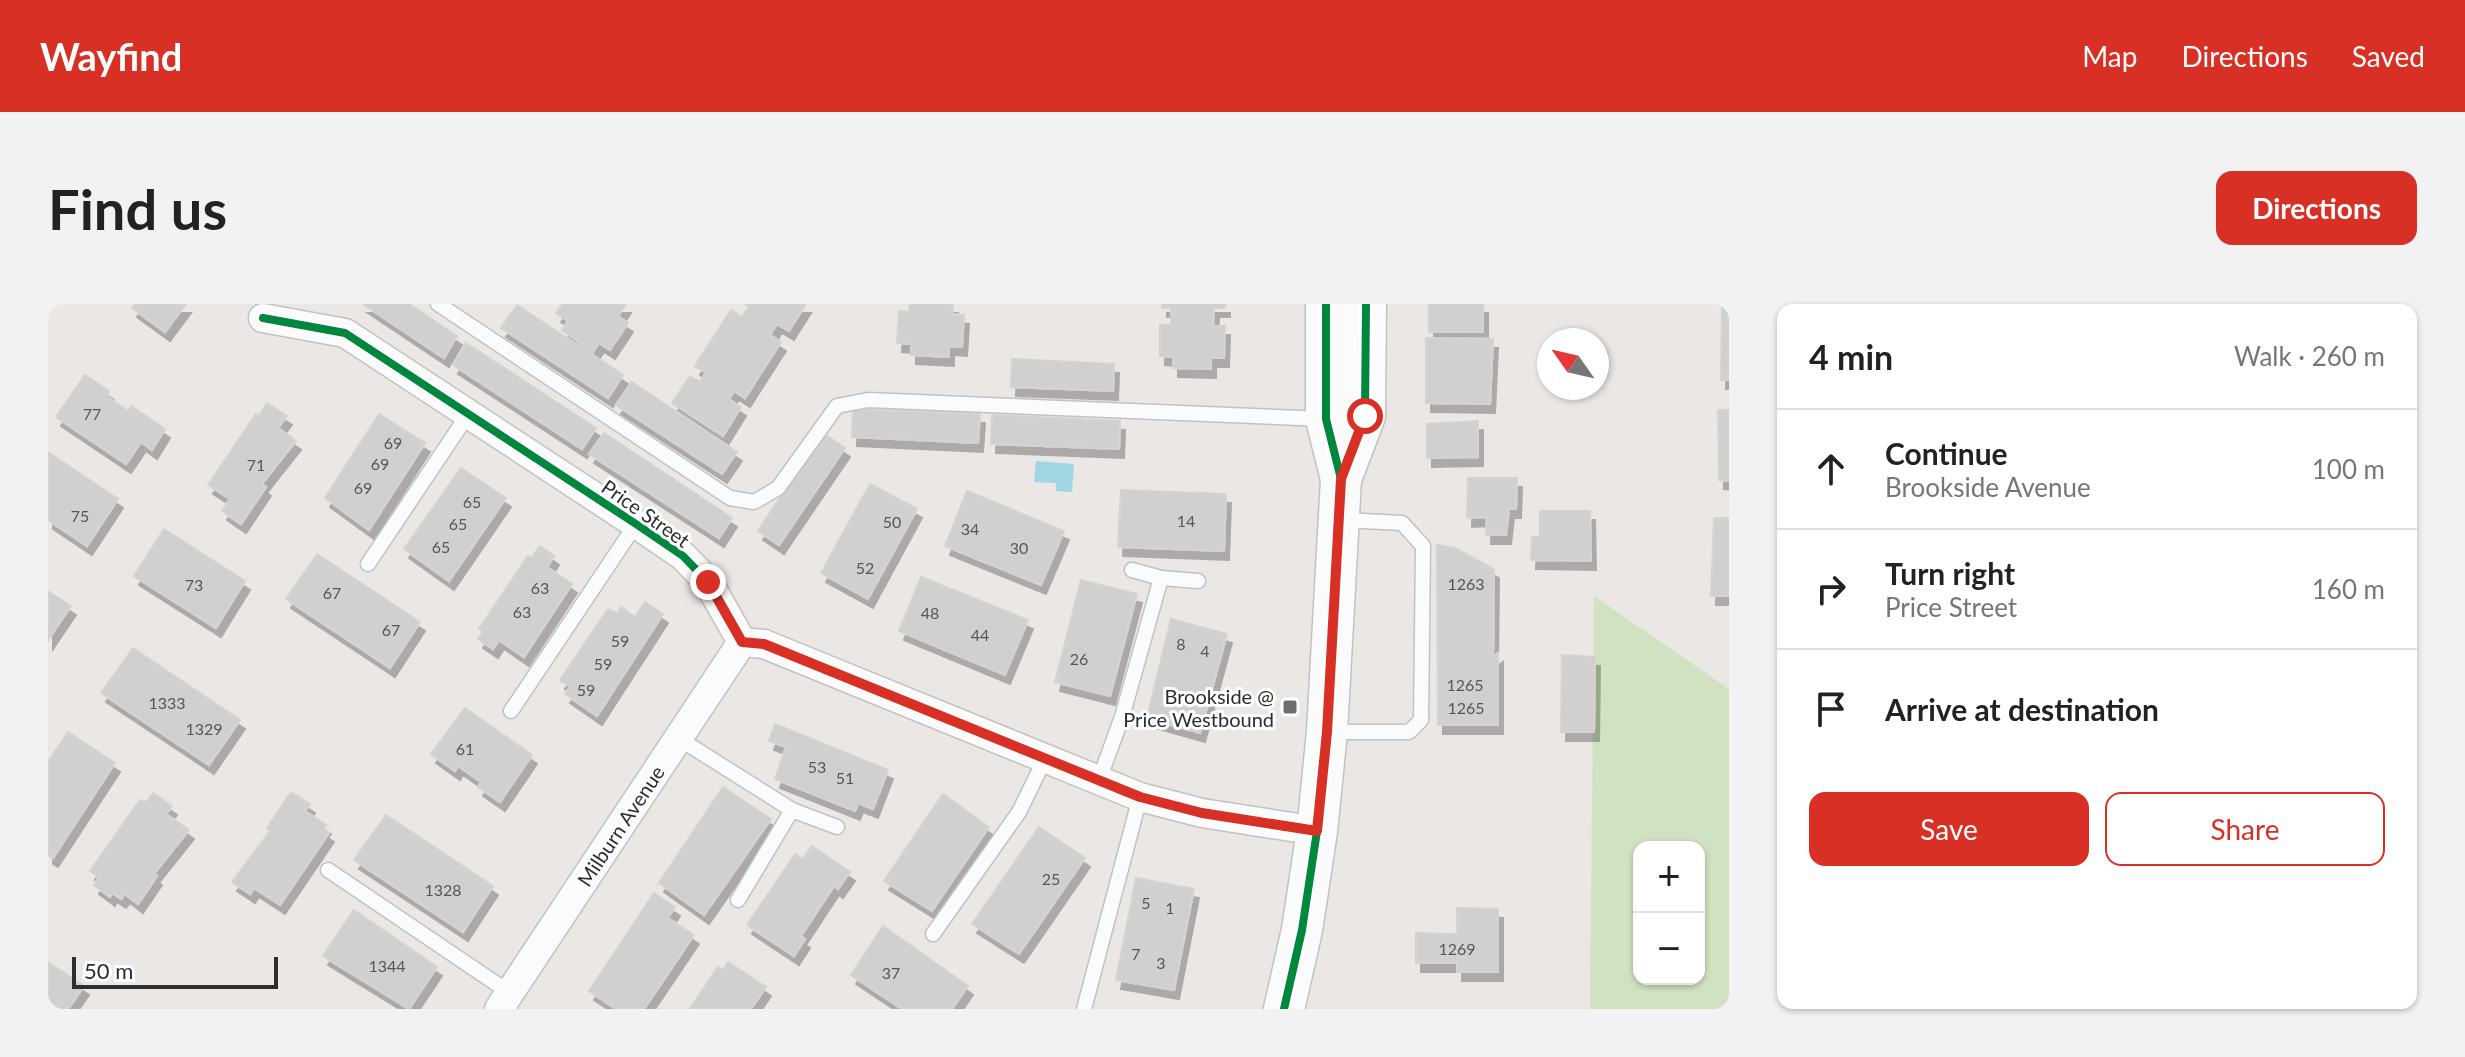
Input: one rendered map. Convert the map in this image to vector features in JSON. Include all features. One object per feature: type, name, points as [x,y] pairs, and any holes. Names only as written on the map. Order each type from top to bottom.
[{"type":"main road","points":[[1326,304],[1326,419],[1341,479]]},
{"type":"main road","points":[[1284,1009],[1302,930],[1317,831],[1327,732],[1341,479],[1365,416],[1366,304]]},
{"type":"street","name":"Price Street","points":[[263,318],[345,333],[636,524],[683,556],[708,582],[742,642]]},
{"type":"street","name":"Milburn Avenue","points":[[504,1001],[742,642]]},
{"type":"street","points":[[742,642],[764,644],[1140,797],[1202,813],[1317,831]]},
{"type":"lane","points":[[438,304],[730,498],[754,502],[778,488],[837,406],[868,400],[1326,419]]},
{"type":"lane","points":[[368,564],[469,413]]},
{"type":"lane","points":[[1327,732],[1409,732],[1421,720],[1423,546],[1402,523],[1338,520]]},
{"type":"lane","points":[[511,711],[636,524]]},
{"type":"lane","points":[[1132,570],[1161,578],[1198,581]]},
{"type":"lane","points":[[1099,780],[1122,717],[1161,578]]},
{"type":"lane","points":[[678,738],[792,810],[837,827]]},
{"type":"lane","points":[[933,934],[1019,812],[1045,759]]},
{"type":"lane","points":[[1084,1009],[1140,797]]},
{"type":"lane","points":[[738,900],[792,810]]},
{"type":"lane","points":[[328,870],[504,1001]]},
{"type":"green space","points":[[1594,596],[1729,689],[1729,1009],[1590,1009]]},
{"type":"water","points":[[1036,461],[1074,464],[1072,492],[1056,491],[1056,483],[1034,482]]},
{"type":"building","points":[[135,304],[186,304],[165,332],[132,308]]},
{"type":"building","points":[[363,304],[409,304],[457,336],[444,358]]},
{"type":"building","points":[[563,304],[626,304],[618,316],[628,323],[610,350],[599,343],[593,352],[562,330],[568,321],[556,313]]},
{"type":"building","points":[[746,304],[806,304],[789,331],[777,324],[770,335],[781,342],[745,398],[734,391],[729,399],[741,407],[723,436],[672,403],[690,376],[700,382],[706,373],[695,366],[731,310],[742,317],[749,307]]},
{"type":"building","points":[[910,304],[953,304],[952,314],[964,315],[962,347],[949,346],[949,357],[911,355],[911,344],[897,343],[899,311],[909,312]]},
{"type":"building","points":[[1162,304],[1225,304],[1225,308],[1214,308],[1213,326],[1225,326],[1224,358],[1211,358],[1211,369],[1173,368],[1173,357],[1160,356],[1160,325],[1171,325],[1171,308],[1162,308]]},
{"type":"building","points":[[1429,304],[1483,304],[1483,332],[1429,332]]},
{"type":"building","points":[[1722,304],[1729,304],[1729,380],[1721,380]]},
{"type":"building","points":[[517,305],[623,375],[608,398],[501,328]]},
{"type":"building","points":[[1426,338],[1493,339],[1490,404],[1426,403]]},
{"type":"building","points":[[466,343],[596,428],[582,449],[453,365]]},
{"type":"building","points":[[1012,359],[1114,364],[1113,391],[1011,387]]},
{"type":"building","points":[[85,375],[109,391],[106,396],[128,411],[131,406],[165,429],[152,450],[141,442],[126,464],[56,417]]},
{"type":"building","points":[[632,382],[737,452],[722,474],[616,405]]},
{"type":"building","points":[[267,403],[287,416],[278,428],[296,441],[262,484],[266,487],[241,524],[222,511],[230,499],[208,485],[256,414],[259,416]]},
{"type":"building","points":[[853,409],[980,414],[978,443],[852,437]]},
{"type":"building","points":[[1718,410],[1729,410],[1729,481],[1719,480]]},
{"type":"building","points":[[379,414],[425,443],[369,530],[325,498]]},
{"type":"building","points":[[992,415],[1120,421],[1119,449],[991,444]]},
{"type":"building","points":[[1478,421],[1478,457],[1427,458],[1427,424]]},
{"type":"building","points":[[604,433],[732,518],[719,538],[589,454]]},
{"type":"building","points":[[823,433],[845,448],[779,545],[758,531]]},
{"type":"building","points":[[48,452],[118,499],[87,546],[48,520]]},
{"type":"building","points":[[461,468],[506,498],[449,581],[404,549]]},
{"type":"building","points":[[1468,478],[1517,478],[1516,509],[1509,509],[1506,535],[1486,535],[1487,517],[1467,518]]},
{"type":"building","points":[[870,484],[917,509],[868,599],[821,573]]},
{"type":"building","points":[[1121,490],[1226,494],[1224,551],[1118,547]]},
{"type":"building","points":[[967,491],[1064,531],[1041,585],[945,546]]},
{"type":"building","points":[[1540,511],[1590,511],[1591,561],[1531,560],[1532,537],[1540,537]]},
{"type":"building","points":[[1714,518],[1729,518],[1729,596],[1711,596]]},
{"type":"building","points":[[164,529],[245,581],[216,628],[134,576]]},
{"type":"building","points":[[1437,545],[1455,548],[1494,569],[1493,657],[1498,653],[1498,725],[1438,725]]},
{"type":"building","points":[[540,546],[554,556],[547,567],[572,584],[524,657],[499,640],[493,649],[478,639],[483,632],[479,629],[528,556],[531,558]]},
{"type":"building","points":[[317,554],[420,622],[390,668],[286,599]]},
{"type":"building","points":[[921,577],[1028,620],[1005,675],[899,631]]},
{"type":"building","points":[[1081,580],[1137,594],[1110,696],[1055,682]]},
{"type":"building","points":[[48,591],[71,606],[48,640]]},
{"type":"building","points":[[645,602],[663,614],[597,716],[565,694],[570,687],[560,680],[608,609],[617,613],[621,607],[635,617]]},
{"type":"building","points":[[1171,619],[1227,634],[1200,733],[1147,718]]},
{"type":"building","points":[[133,648],[240,720],[209,765],[101,693]]},
{"type":"building","points":[[1562,655],[1595,657],[1594,732],[1561,732]]},
{"type":"building","points":[[465,708],[532,755],[500,802],[478,787],[481,782],[458,766],[455,771],[431,754]]},
{"type":"building","points":[[775,724],[888,770],[873,809],[858,803],[855,811],[775,779],[786,747],[769,741]]},
{"type":"building","points":[[68,732],[115,763],[53,858],[48,855],[48,762]]},
{"type":"building","points":[[723,787],[771,819],[704,915],[659,883]]},
{"type":"building","points":[[291,792],[310,804],[305,811],[326,825],[323,829],[329,833],[280,905],[254,888],[250,894],[232,882],[270,831],[267,828]]},
{"type":"building","points":[[153,793],[172,806],[166,814],[189,830],[154,874],[157,876],[138,904],[125,894],[121,899],[112,893],[110,897],[94,885],[99,877],[90,871],[140,800],[146,802]]},
{"type":"building","points":[[943,794],[989,827],[932,911],[884,881]]},
{"type":"building","points":[[386,815],[493,886],[463,932],[354,860]]},
{"type":"building","points":[[1039,827],[1085,858],[1019,954],[972,924]]},
{"type":"building","points":[[812,846],[850,872],[838,889],[834,886],[801,936],[805,939],[794,956],[747,925],[795,854],[803,859]]},
{"type":"building","points":[[1136,878],[1194,889],[1174,990],[1116,980]]},
{"type":"building","points":[[654,893],[675,907],[668,918],[694,935],[644,1009],[616,1009],[589,991]]},
{"type":"building","points":[[1457,908],[1498,909],[1498,972],[1457,972],[1457,963],[1416,963],[1416,933],[1457,934]]},
{"type":"building","points":[[354,910],[437,967],[409,1009],[323,956]]},
{"type":"building","points":[[883,926],[968,986],[952,1009],[902,1009],[851,975]]},
{"type":"building","points":[[48,962],[84,986],[68,1009],[48,1009]]},
{"type":"building","points":[[728,962],[766,987],[751,1009],[690,1009],[718,967],[722,970]]},
{"type":"cycle path","points":[[1326,304],[1326,419],[1341,479]]},
{"type":"cycle path","points":[[1284,1009],[1302,930],[1317,831],[1327,732],[1341,479],[1365,416],[1366,304]]},
{"type":"cycle path","points":[[263,318],[345,333],[636,524],[683,556],[708,582],[742,642],[764,644],[1140,797],[1202,813],[1317,831]]},
{"type":"place","name":"Brookside @ Price Westbound","points":[[1290,707]]},
{"type":"route","points":[[708,582],[742,642],[764,644],[1140,797],[1202,813],[1317,831],[1327,732],[1341,479],[1365,416]]}]
